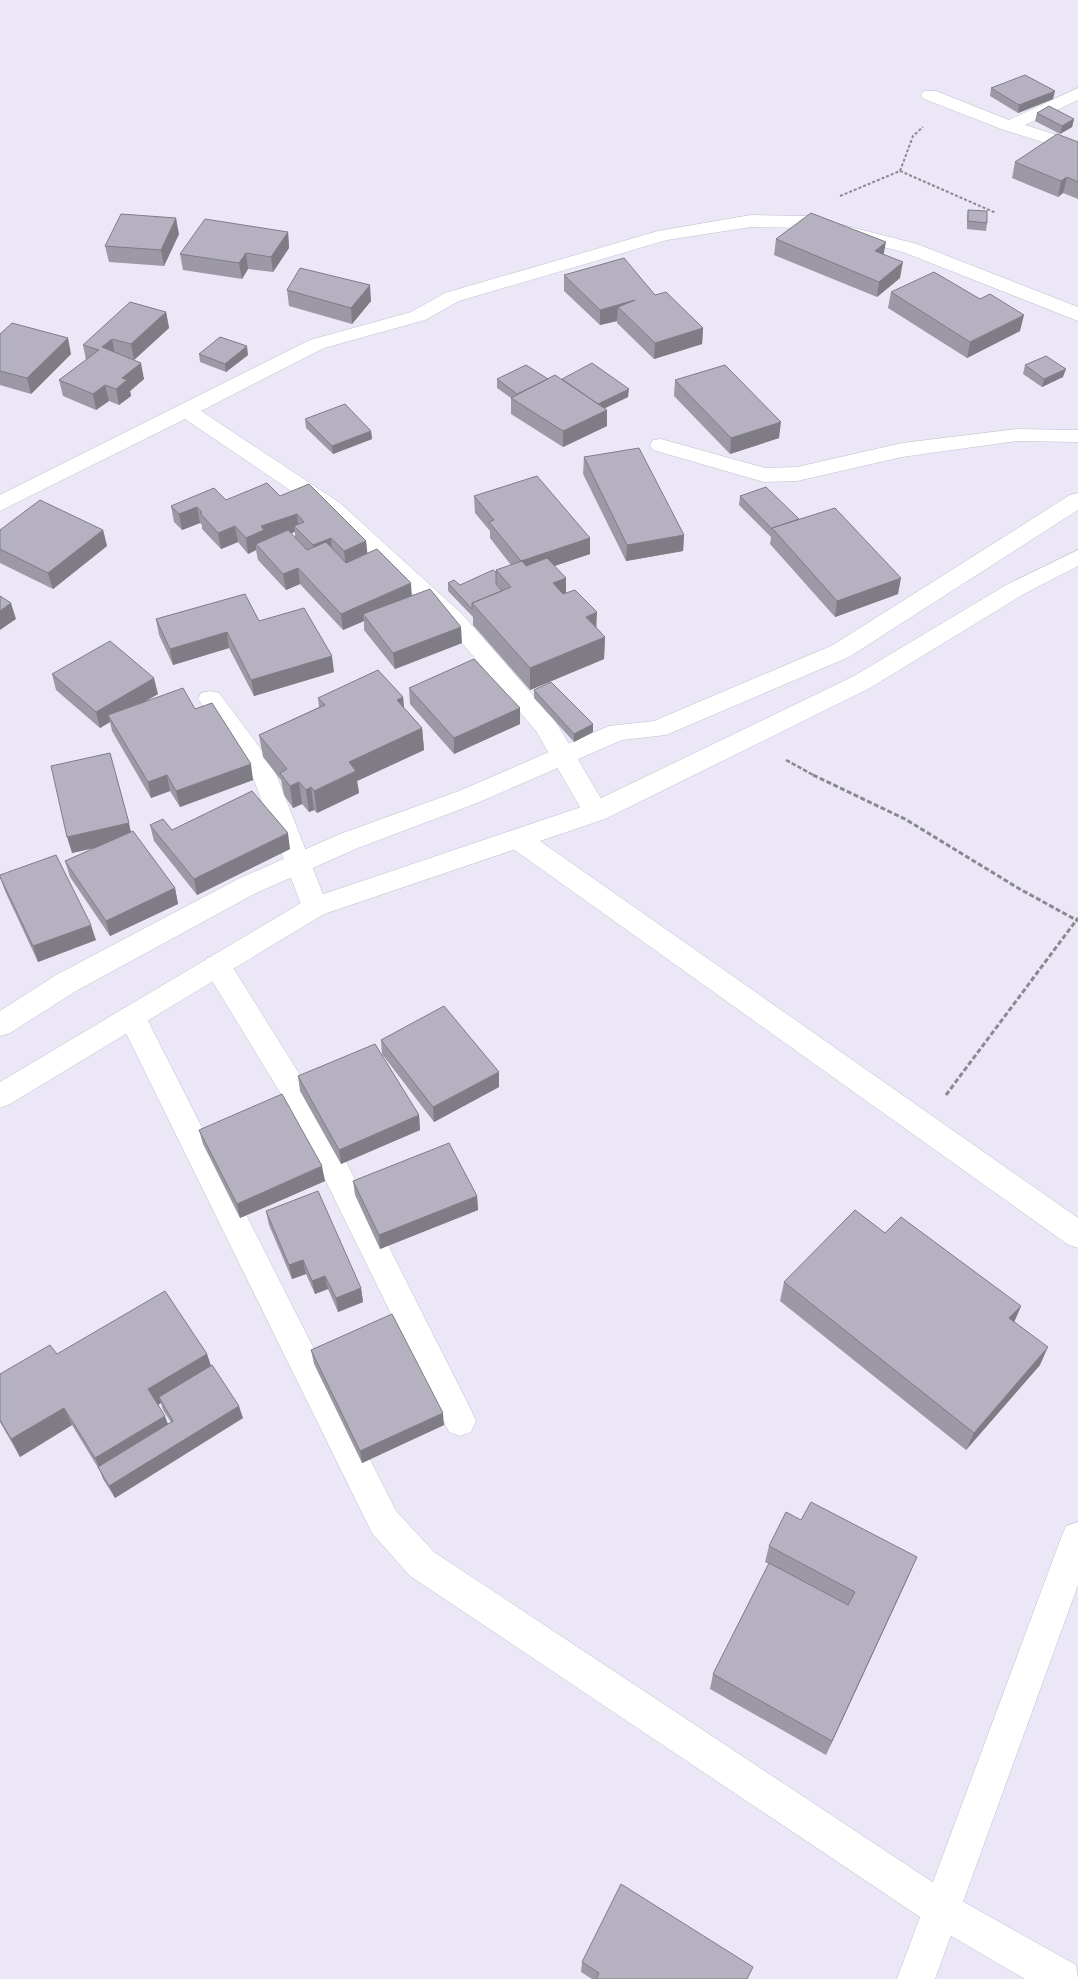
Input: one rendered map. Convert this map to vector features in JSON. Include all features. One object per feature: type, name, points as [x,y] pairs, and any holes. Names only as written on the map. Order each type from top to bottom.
[{"type":"street","points":[[1010,126],[1078,93]]},
{"type":"street","points":[[930,94],[1010,126],[1078,148]]},
{"type":"street","points":[[0,504],[317,344],[418,316],[452,297],[665,234],[751,222],[808,222],[910,248],[1078,315]]},
{"type":"street","points":[[185,410],[332,508],[455,620],[545,725],[596,812]]},
{"type":"street","points":[[661,445],[764,475],[797,474],[902,450],[1017,435],[1078,436]]},
{"type":"street","points":[[0,1025],[144,939],[247,886],[349,841],[468,797],[618,732],[657,729],[841,651],[1078,500]]},
{"type":"street","points":[[0,1096],[315,906],[596,812],[862,682],[1014,590],[1078,557]]},
{"type":"street","points":[[210,699],[260,764],[315,906]]},
{"type":"street","points":[[518,839],[1078,1235]]},
{"type":"street","points":[[217,966],[303,1104],[460,1421]]},
{"type":"street","points":[[132,1017],[384,1522],[422,1564],[942,1910],[1062,1979]]},
{"type":"street","points":[[916,1979],[1078,1538]]},
{"type":"path","points":[[808,222],[830,201],[900,171],[913,136],[953,104]]},
{"type":"path","points":[[900,171],[996,213]]},
{"type":"path","points":[[750,737],[808,774],[920,827],[1018,889],[1077,920],[924,1126]]},
{"type":"building","points":[[1025,75],[1055,91],[1019,105],[991,88]]},
{"type":"building","points":[[1049,106],[1074,119],[1062,126],[1037,113]]},
{"type":"building","points":[[1057,134],[1078,142],[1078,182],[1067,177],[1061,181],[1015,162]]},
{"type":"building","points":[[968,210],[987,211],[987,223],[968,221]]},
{"type":"building","points":[[811,213],[886,242],[875,251],[903,262],[879,282],[776,239]]},
{"type":"building","points":[[121,214],[176,218],[161,250],[105,246]]},
{"type":"building","points":[[205,219],[288,232],[271,257],[246,253],[239,263],[180,254]]},
{"type":"building","points":[[624,258],[655,295],[666,292],[703,328],[655,343],[618,307],[635,300],[600,310],[564,275]]},
{"type":"building","points":[[300,268],[370,285],[351,308],[287,290]]},
{"type":"building","points":[[934,272],[980,299],[990,294],[1024,315],[970,342],[891,292]]},
{"type":"building","points":[[130,302],[166,312],[131,344],[112,339],[102,347],[141,363],[122,378],[127,380],[116,389],[105,385],[93,394],[59,380],[99,350],[83,345]]},
{"type":"building","points":[[12,323],[68,338],[27,378],[0,371],[0,334]]},
{"type":"building","points":[[220,337],[247,346],[225,364],[199,354]]},
{"type":"building","points":[[1046,356],[1066,369],[1044,379],[1025,365]]},
{"type":"building","points":[[592,363],[629,389],[598,404],[562,379]]},
{"type":"building","points":[[526,365],[548,379],[517,394],[497,379]]},
{"type":"building","points":[[725,365],[781,422],[731,438],[675,380]]},
{"type":"building","points":[[555,375],[607,410],[563,431],[511,398]]},
{"type":"building","points":[[345,404],[371,431],[332,446],[305,419]]},
{"type":"building","points":[[639,448],[684,535],[627,545],[584,457]]},
{"type":"building","points":[[537,476],[590,538],[521,561],[489,522],[494,520],[474,496]]},
{"type":"building","points":[[267,483],[280,496],[309,484],[366,541],[344,551],[331,538],[313,545],[294,526],[304,522],[297,514],[261,526],[264,530],[246,538],[235,526],[218,533],[197,507],[179,514],[171,506],[214,488],[226,500]]},
{"type":"building","points":[[766,487],[799,519],[772,529],[740,496]]},
{"type":"building","points":[[40,500],[103,530],[48,573],[0,549],[0,530]]},
{"type":"building","points":[[835,508],[901,578],[837,601],[772,528]]},
{"type":"building","points":[[288,530],[307,550],[326,542],[346,563],[377,549],[411,583],[341,614],[298,568],[283,574],[256,544]]},
{"type":"building","points":[[547,558],[566,578],[553,583],[563,594],[575,590],[597,612],[586,617],[605,637],[530,668],[472,603],[511,587],[496,570],[522,561],[526,566]]},
{"type":"building","points":[[493,570],[496,572],[496,584],[502,591],[472,603],[472,609],[448,583],[454,580],[460,585]]},
{"type":"building","points":[[430,589],[461,627],[393,653],[363,614]]},
{"type":"building","points":[[245,594],[259,621],[304,608],[332,656],[251,680],[227,632],[170,649],[156,619]]},
{"type":"building","points":[[0,596],[11,603],[0,611]]},
{"type":"building","points":[[110,641],[154,678],[96,712],[52,674]]},
{"type":"building","points":[[474,659],[520,708],[454,738],[409,688]]},
{"type":"building","points":[[378,670],[403,697],[397,700],[422,728],[349,762],[356,771],[314,791],[311,787],[306,790],[299,782],[290,786],[280,773],[287,769],[259,735],[325,705],[318,698]]},
{"type":"building","points":[[551,682],[593,724],[574,734],[534,690]]},
{"type":"building","points":[[183,688],[195,709],[212,703],[251,764],[176,791],[167,775],[148,782],[108,715]]},
{"type":"building","points":[[110,753],[129,823],[67,837],[51,766]]},
{"type":"building","points":[[252,791],[288,833],[194,879],[150,825],[163,819],[172,830]]},
{"type":"building","points":[[133,831],[175,888],[106,921],[65,861]]},
{"type":"building","points":[[56,855],[91,925],[33,946],[0,875]]},
{"type":"building","points":[[444,1006],[499,1072],[433,1107],[381,1040]]},
{"type":"building","points":[[375,1044],[419,1115],[339,1150],[298,1076]]},
{"type":"building","points":[[282,1094],[322,1166],[237,1204],[199,1130]]},
{"type":"building","points":[[449,1143],[477,1196],[379,1235],[353,1181]]},
{"type":"building","points":[[318,1191],[361,1288],[336,1298],[325,1276],[312,1281],[303,1260],[289,1265],[266,1211]]},
{"type":"building","points":[[855,1210],[885,1233],[901,1217],[1021,1306],[1009,1318],[1048,1347],[974,1433],[784,1282]]},
{"type":"building","points":[[165,1291],[207,1354],[148,1389],[165,1416],[95,1458],[64,1408],[11,1439],[0,1420],[0,1374],[50,1345],[57,1354]]},
{"type":"building","points":[[392,1314],[443,1413],[360,1451],[311,1350]]},
{"type":"building","points":[[212,1365],[239,1406],[109,1486],[98,1467],[173,1421],[159,1397]]},
{"type":"building","points":[[811,1502],[917,1557],[832,1741],[713,1674],[769,1563],[848,1605],[855,1592],[769,1546],[786,1512],[801,1520]]},
{"type":"building","points":[[621,1884],[753,1967],[747,1979],[596,1979],[599,1973],[582,1962]]}]
